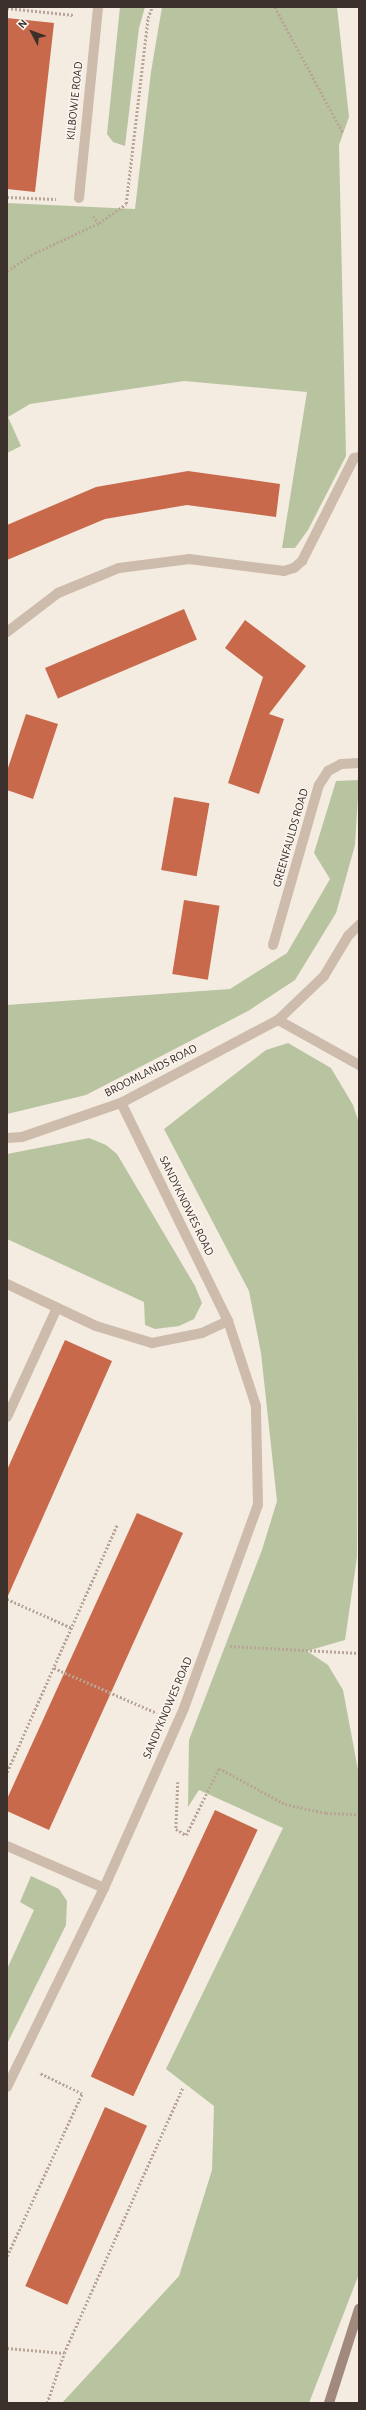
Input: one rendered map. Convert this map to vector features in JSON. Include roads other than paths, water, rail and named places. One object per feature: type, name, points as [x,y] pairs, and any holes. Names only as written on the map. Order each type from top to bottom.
[{"type":"main road","points":[[329,2403],[359,2309]]},
{"type":"street","name":"KILBOWIE ROAD","points":[[79,198],[97,12]]},
{"type":"street","points":[[7,632],[58,593],[119,568],[188,559],[284,571],[294,568],[302,561],[354,458],[359,457]]},
{"type":"street","name":"GREENFAULDS ROAD","points":[[273,946],[319,786],[328,771],[341,764],[359,763]]},
{"type":"street","name":"BROOMLANDS ROAD","points":[[7,1138],[22,1137],[121,1103],[278,1020],[324,976],[348,936],[359,925]]},
{"type":"street","points":[[278,1020],[359,1065]]},
{"type":"street","name":"SANDYKNOWES ROAD","points":[[7,2086],[104,1888],[159,1765],[209,1645],[258,1505],[256,1406],[228,1320],[121,1103]]},
{"type":"street","points":[[7,1284],[96,1326],[152,1343],[202,1332],[228,1320]]},
{"type":"street","points":[[7,1417],[57,1308]]},
{"type":"street","points":[[7,1846],[104,1888]]}]
